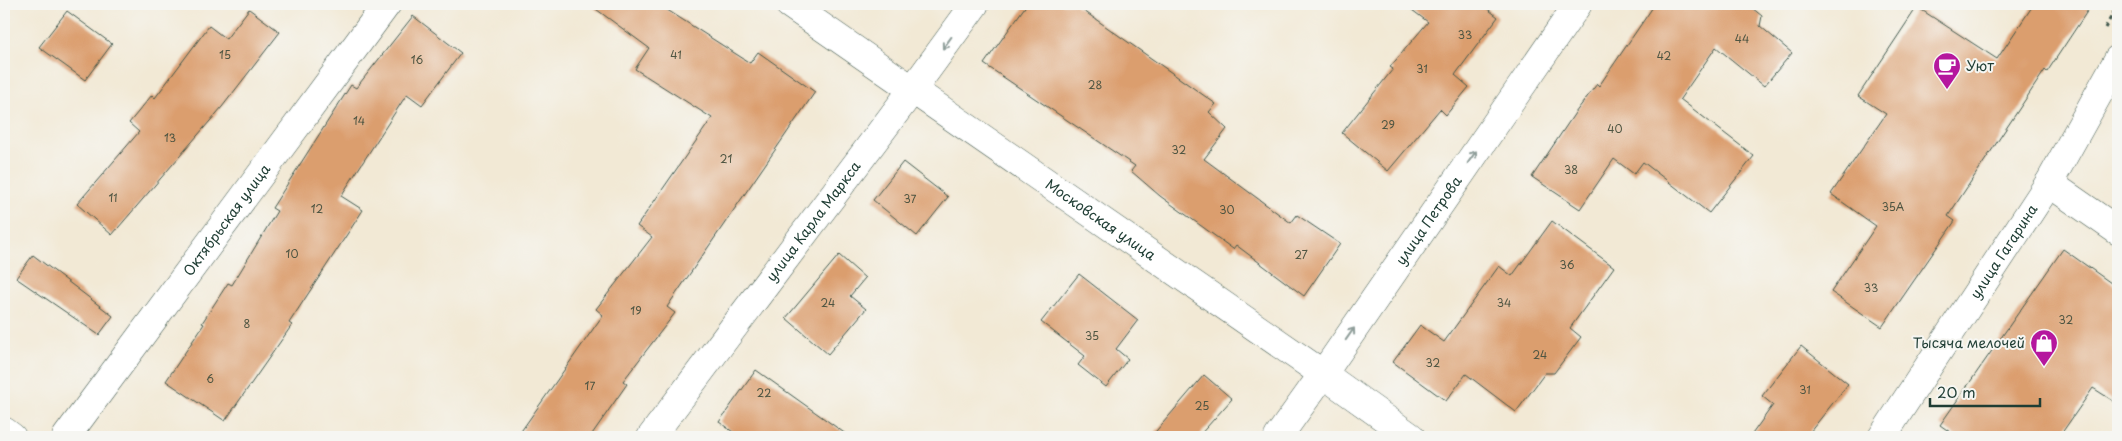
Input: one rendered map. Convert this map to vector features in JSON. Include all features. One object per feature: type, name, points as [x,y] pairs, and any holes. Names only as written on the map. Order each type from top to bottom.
[{"type":"street","name":"Октябрьская улица","points":[[66,437],[387,4]]},
{"type":"street","name":"Московская улица","points":[[789,4],[1411,437]]},
{"type":"street","name":"улица Карла Маркса","points":[[651,437],[975,4]]},
{"type":"street","name":"улица Петрова","points":[[1278,437],[1578,4]]},
{"type":"street","name":"улица Гагарина","points":[[1882,437],[2049,183],[2118,59]]},
{"type":"street","points":[[2049,183],[2118,230]]},
{"type":"street","points":[[4,431],[12,437]]},
{"type":"path","points":[[2109,22],[2114,24]]},
{"type":"building","points":[[589,4],[658,4],[750,63],[758,52],[815,92],[667,307],[675,313],[623,381],[627,384],[590,437],[517,437],[603,315],[596,309],[652,237],[637,226],[712,118],[635,69],[649,48]]},
{"type":"building","points":[[1027,4],[1074,4],[1216,104],[1209,112],[1227,129],[1204,159],[1291,223],[1297,215],[1340,244],[1304,296],[1236,245],[1233,249],[1160,196],[1131,171],[1135,166],[984,64]]},
{"type":"building","points":[[1404,4],[1481,4],[1498,17],[1455,75],[1469,87],[1446,115],[1440,109],[1388,171],[1342,133],[1393,69],[1390,67],[1428,22]]},
{"type":"building","points":[[1655,4],[1747,4],[1762,16],[1760,26],[1792,53],[1764,86],[1716,47],[1680,99],[1754,156],[1709,213],[1643,162],[1634,174],[1614,159],[1580,209],[1532,177],[1575,113],[1597,84],[1599,86]]},
{"type":"building","points":[[2034,4],[2092,4],[2047,72],[2045,70],[1948,216],[1955,221],[1882,327],[1831,292],[1876,226],[1831,194],[1886,114],[1858,96],[1917,7],[1997,59]]},
{"type":"building","points":[[249,9],[280,32],[222,107],[112,235],[77,204],[139,132],[129,123],[152,95],[155,98],[209,26],[226,39]]},
{"type":"building","points":[[67,11],[112,44],[85,80],[39,47]]},
{"type":"building","points":[[413,16],[461,53],[422,105],[407,94],[341,196],[363,210],[289,323],[292,325],[225,421],[166,381],[204,324],[202,323],[228,283],[232,285],[277,211],[272,208],[351,85],[356,88]]},
{"type":"building","points":[[903,162],[948,197],[917,236],[873,200]]},
{"type":"building","points":[[1552,221],[1614,267],[1570,328],[1581,337],[1554,373],[1545,373],[1516,412],[1466,374],[1446,401],[1393,362],[1420,325],[1444,342],[1499,266],[1512,276]]},
{"type":"building","points":[[2063,249],[2118,288],[2118,404],[2093,388],[2059,437],[1957,437],[1940,425]]},
{"type":"building","points":[[33,255],[113,316],[99,335],[16,278]]},
{"type":"building","points":[[839,255],[865,278],[850,296],[866,309],[828,354],[786,318]]},
{"type":"building","points":[[1079,274],[1138,320],[1116,349],[1128,359],[1106,387],[1078,365],[1085,356],[1041,322]]},
{"type":"building","points":[[1801,346],[1848,384],[1806,437],[1750,437],[1773,405],[1762,396]]},
{"type":"building","points":[[756,370],[850,437],[740,437],[719,422]]},
{"type":"building","points":[[1204,375],[1232,399],[1198,437],[1151,437]]},
{"type":"place","name":"Уют","points":[[1947,90]]},
{"type":"place","name":"Тысяча мелочей","points":[[2044,367]]}]
